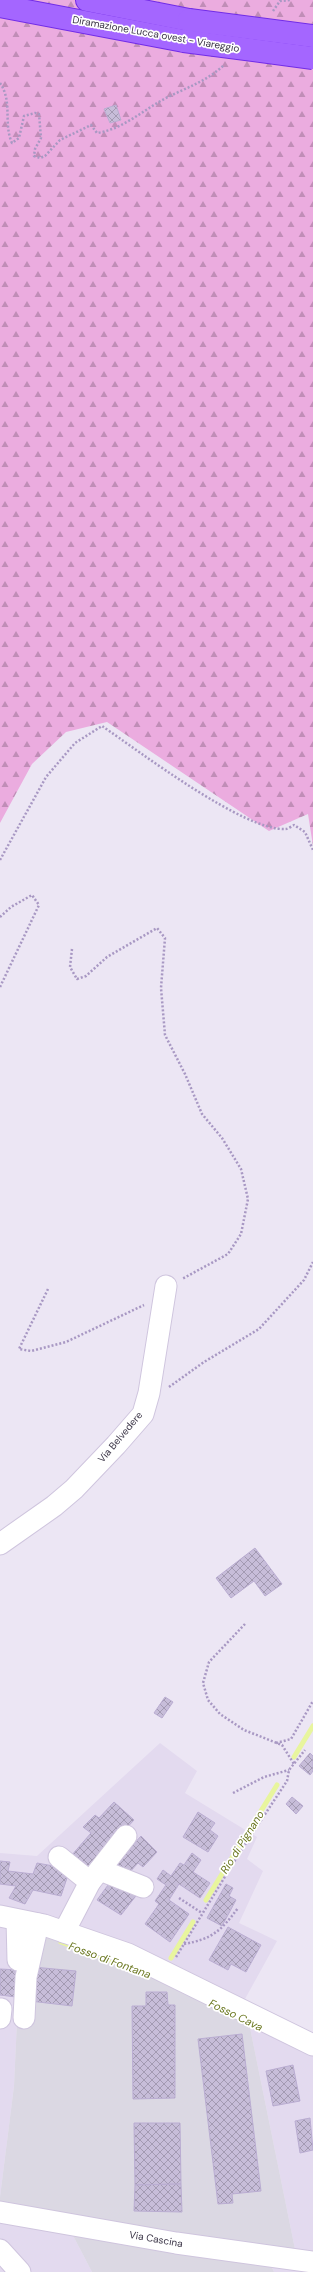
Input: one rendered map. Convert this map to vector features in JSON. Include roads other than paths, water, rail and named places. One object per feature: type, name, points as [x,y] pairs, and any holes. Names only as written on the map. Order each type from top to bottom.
[{"type":"highway","name":"Diramazione Lucca ovest - Viareggio","points":[[86,0],[189,20],[313,36]]},
{"type":"highway","name":"Diramazione Lucca ovest - Viareggio","points":[[0,6],[184,40],[313,58]]},
{"type":"street","name":"Via Belvedere","points":[[0,1544],[54,1506],[74,1489],[116,1445],[142,1414],[150,1386],[166,1286]]},
{"type":"street","points":[[64,1932],[95,1876],[126,1836]]},
{"type":"street","points":[[59,1857],[95,1876],[143,1887]]},
{"type":"street","points":[[18,1960],[8,1918],[38,1924],[128,1954],[313,2045]]},
{"type":"street","points":[[24,2018],[26,1977],[38,1924]]},
{"type":"street","name":"Via Cascina","points":[[0,2212],[176,2243],[313,2262]]},
{"type":"street","points":[[0,2250],[20,2272]]},
{"type":"waterway","name":"Rio di Pignano","points":[[294,1757],[313,1726]]},
{"type":"waterway","name":"Rio di Pignano","points":[[206,1900],[277,1785]]},
{"type":"waterway","name":"Rio di Pignano","points":[[171,1958],[193,1922]]},
{"type":"waterway","name":"Fosso di Fontana","points":[[61,1942],[142,1972]]},
{"type":"water label","name":"Fosso Cava","points":[[236,2015]]}]
